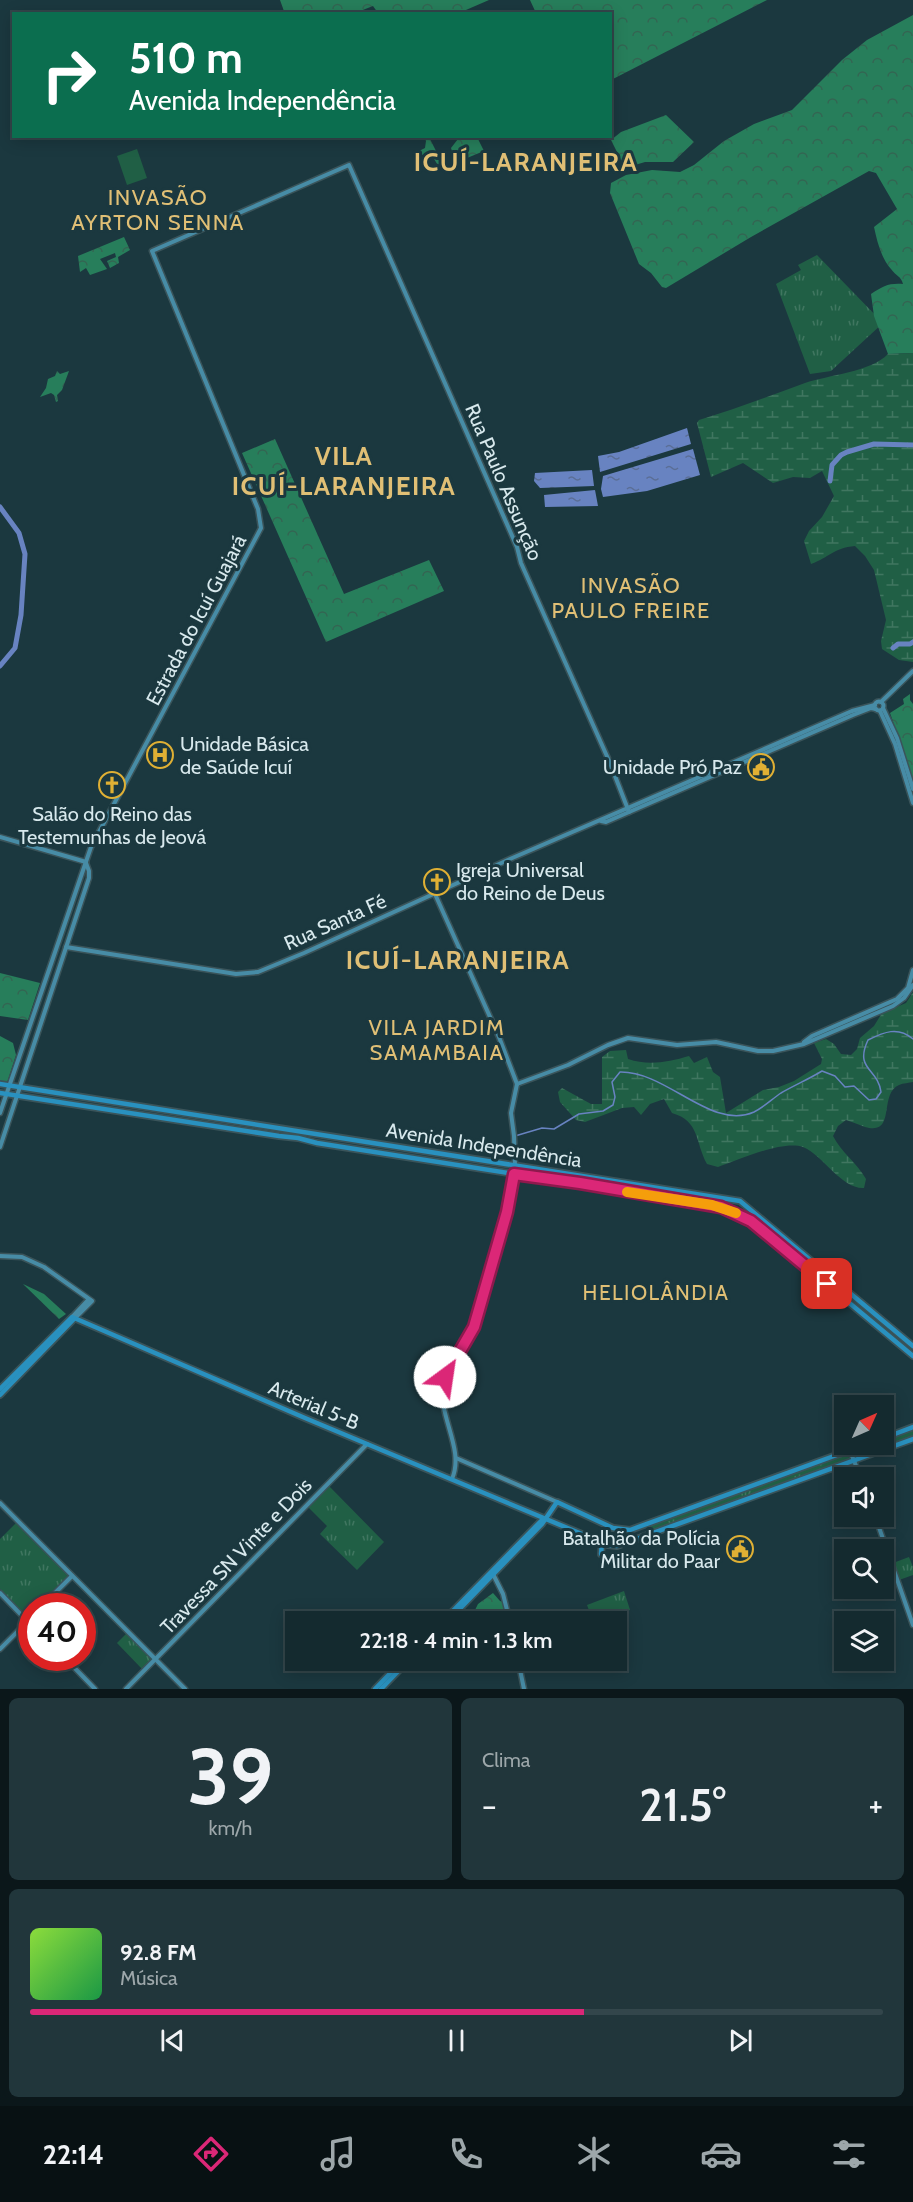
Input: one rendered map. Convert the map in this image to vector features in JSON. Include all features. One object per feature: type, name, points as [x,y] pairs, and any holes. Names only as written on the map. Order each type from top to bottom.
[{"type":"main road","name":"Avenida Independência","points":[[0,1084],[740,1201],[913,1346]]},
{"type":"main road","name":"Avenida Independência","points":[[3,1094],[298,1138],[317,1143],[721,1207],[740,1215],[765,1232],[913,1356]]},
{"type":"main road","points":[[77,1104],[79,1097]]},
{"type":"main road","points":[[424,1159],[425,1152]]},
{"type":"main road","points":[[603,1187],[606,1184],[604,1179]]},
{"type":"main road","points":[[765,1232],[771,1226]]},
{"type":"main road","points":[[1,1387],[73,1318]]},
{"type":"main road","points":[[0,1395],[73,1318]]},
{"type":"main road","name":"Arterial 5-B","points":[[73,1318],[602,1542]]},
{"type":"main road","points":[[894,1434],[913,1427]]},
{"type":"main road","points":[[601,1554],[602,1542],[617,1546],[913,1439]]},
{"type":"main road","points":[[455,1611],[493,1574],[557,1503],[613,1528],[630,1530],[839,1455]]},
{"type":"main road","points":[[455,1611],[513,1552]]},
{"type":"main road","points":[[375,1689],[392,1671]]},
{"type":"main road","points":[[381,1689],[398,1671]]},
{"type":"street","name":"Rua Paulo Assunção","points":[[349,165],[628,810]]},
{"type":"street","name":"Estrada do Icuí Guajará","points":[[0,1113],[3,1094],[9,1086],[91,848],[261,528],[258,508],[152,251],[349,165]]},
{"type":"street","name":"Rua Santa Fé","points":[[66,946],[236,974],[252,973],[304,953],[852,711],[879,708],[877,702],[881,702],[913,671]]},
{"type":"street","points":[[879,708],[897,738],[913,789]]},
{"type":"street","points":[[879,708],[895,744],[913,803]]},
{"type":"street","points":[[0,837],[86,862],[89,874],[0,1147]]},
{"type":"street","points":[[83,871],[89,874]]},
{"type":"street","points":[[435,894],[500,1037],[517,1084],[511,1113],[515,1166]]},
{"type":"street","points":[[796,1046],[812,1036],[897,999],[908,988],[913,970]]},
{"type":"street","points":[[517,1084],[628,1038],[677,1045],[716,1042],[765,1052],[796,1046],[893,1006],[908,994],[913,985]]},
{"type":"street","points":[[2,1107],[12,1109]]},
{"type":"street","points":[[452,1479],[457,1466],[447,1426],[443,1382],[474,1327],[507,1212],[514,1174]]},
{"type":"street","points":[[0,1256],[22,1257],[44,1266],[90,1300],[73,1318]]},
{"type":"street","name":"Travessa SN Vinte e Dois","points":[[126,1689],[367,1444]]},
{"type":"street","points":[[852,1455],[856,1467]]},
{"type":"street","points":[[456,1458],[557,1503]]},
{"type":"street","points":[[0,1503],[185,1689]]},
{"type":"street","points":[[879,1527],[913,1625]]},
{"type":"street","points":[[493,1574],[503,1594],[507,1611]]},
{"type":"street","points":[[55,1593],[72,1576]]},
{"type":"street","points":[[0,1593],[18,1612]]},
{"type":"street","points":[[0,1649],[18,1631]]},
{"type":"street","points":[[78,1671],[95,1689]]},
{"type":"street","points":[[520,1671],[524,1689]]},
{"type":"green space","points":[[280,0],[489,0],[461,12],[377,12],[373,6],[358,12],[284,12]]},
{"type":"green space","points":[[530,0],[767,0],[612,79],[612,12],[536,12]]},
{"type":"green space","points":[[913,15],[913,353],[888,354],[874,316],[871,294],[886,286],[903,284],[885,260],[874,227],[897,209],[876,173],[869,171],[666,288],[662,287],[651,273],[639,264],[610,193],[611,183],[626,175],[652,170],[680,172],[694,165],[724,141],[754,124],[792,110],[842,60],[867,40]]},
{"type":"green space","points":[[666,115],[694,142],[673,162],[645,162],[625,168],[611,140],[621,132]]},
{"type":"green space","points":[[424,138],[430,138],[438,155],[443,152],[444,155],[439,158],[442,166],[439,167],[431,154],[420,155],[419,151],[425,148]]},
{"type":"green space","points":[[478,138],[484,151],[467,158],[464,154],[454,157],[451,148],[458,139]]},
{"type":"green space","points":[[137,149],[147,178],[127,185],[117,156]]},
{"type":"green space","points":[[124,237],[130,250],[118,257],[119,263],[110,268],[107,261],[116,257],[115,253],[100,259],[107,269],[90,275],[86,268],[80,272],[78,256]]},
{"type":"green space","points":[[817,255],[883,323],[831,371],[810,374],[776,284],[801,270],[798,265]]},
{"type":"green space","points":[[913,353],[913,662],[899,660],[882,649],[881,641],[886,620],[874,570],[855,546],[836,551],[811,564],[804,541],[834,496],[822,471],[810,478],[793,477],[773,483],[743,463],[711,477],[697,423],[699,420],[805,383],[860,369],[888,354]]},
{"type":"green space","points":[[57,371],[60,374],[69,371],[62,390],[57,395],[58,401],[56,402],[51,393],[40,397],[46,388],[48,379],[55,376]]},
{"type":"green space","points":[[275,439],[344,594],[429,560],[444,591],[326,642],[242,453]]},
{"type":"green space","points":[[910,694],[913,704],[913,780],[890,713],[904,704],[903,699]]},
{"type":"green space","points":[[0,973],[40,983],[28,1020],[0,1016]]},
{"type":"green space","points":[[913,992],[913,1082],[901,1084],[893,1090],[881,1126],[865,1127],[846,1120],[838,1126],[833,1136],[866,1179],[864,1188],[856,1187],[840,1178],[818,1157],[803,1147],[772,1148],[718,1167],[707,1164],[696,1133],[688,1121],[672,1113],[664,1099],[650,1104],[641,1115],[634,1107],[622,1108],[585,1122],[576,1120],[560,1102],[558,1092],[562,1088],[591,1104],[602,1104],[602,1057],[610,1051],[626,1050],[628,1059],[651,1063],[689,1056],[694,1063],[707,1057],[713,1072],[720,1077],[726,1113],[763,1090],[794,1081],[821,1064],[822,1059],[814,1043],[826,1039],[834,1044],[841,1054],[851,1055],[857,1049],[860,1038],[874,1026],[882,1013],[906,1003]]},
{"type":"green space","points":[[0,1036],[13,1043],[16,1055],[7,1083],[0,1081]]},
{"type":"green space","points":[[23,1284],[44,1294],[66,1314],[59,1319]]},
{"type":"green space","points":[[913,1428],[913,1438],[894,1445],[894,1435]]},
{"type":"green space","points":[[839,1455],[865,1455],[652,1531],[650,1529],[652,1522]]},
{"type":"green space","points":[[329,1486],[384,1542],[357,1570],[320,1534],[327,1526],[308,1507]]},
{"type":"green space","points":[[16,1523],[69,1575],[50,1593],[18,1593],[18,1608],[0,1589],[0,1539]]},
{"type":"green space","points":[[909,1557],[913,1575],[899,1580],[894,1563]]},
{"type":"green space","points":[[624,1591],[630,1610],[589,1611],[587,1605]]},
{"type":"green space","points":[[493,1593],[505,1603],[506,1611],[476,1611],[478,1604]]},
{"type":"green space","points":[[127,1633],[153,1659],[143,1670],[117,1643]]},
{"type":"water","points":[[687,428],[691,444],[600,472],[598,456],[619,452]]},
{"type":"water","points":[[693,449],[700,475],[647,491],[603,497],[601,489],[603,476]]},
{"type":"water","points":[[592,470],[594,486],[540,488],[534,481],[535,473]]},
{"type":"water","points":[[595,490],[598,506],[545,507],[544,495]]},
{"type":"waterway","points":[[830,481],[832,465],[847,452],[874,444],[913,445]]},
{"type":"waterway","points":[[0,507],[19,533],[25,554],[21,615],[15,648],[0,666]]},
{"type":"waterway","points":[[893,648],[898,644],[913,642]]},
{"type":"waterway","points":[[515,1136],[542,1128],[554,1129],[579,1114],[603,1111],[613,1105],[615,1097],[612,1082],[620,1072],[637,1074],[655,1080],[705,1107],[722,1114],[738,1116],[754,1112],[781,1093],[822,1071],[835,1076],[845,1087],[854,1086],[869,1100],[876,1099],[881,1092],[879,1084],[865,1063],[864,1057],[868,1040],[896,1031],[913,1039]]},
{"type":"slow traffic","points":[[627,1192],[712,1205],[736,1213]]},
{"type":"place","name":"Unidade Básica de Saúde Icuí","points":[[160,755]]},
{"type":"place","name":"Unidade Pró Paz","points":[[761,767]]},
{"type":"place","name":"Salão do Reino das Testemunhas de Jeová","points":[[112,785]]},
{"type":"place","name":"Igreja Universal do Reino de Deus","points":[[437,882]]},
{"type":"place","name":"Batalhão da Polícia Militar do Paar","points":[[740,1549]]},
{"type":"district","name":"ICUÍ-LARANJEIRA","points":[[526,162]]},
{"type":"district","name":"INVASÃO AYRTON SENNA","points":[[158,210]]},
{"type":"district","name":"VILA ICUÍ-LARANJEIRA","points":[[344,471]]},
{"type":"district","name":"INVASÃO PAULO FREIRE","points":[[631,598]]},
{"type":"district","name":"ICUÍ-LARANJEIRA","points":[[458,960]]},
{"type":"district","name":"VILA JARDIM SAMAMBAIA","points":[[437,1040]]},
{"type":"district","name":"HELIOLÂNDIA","points":[[656,1292]]},
{"type":"route","points":[[445,1377],[474,1327],[498,1247],[514,1174],[721,1207],[751,1221],[827,1284]]}]
